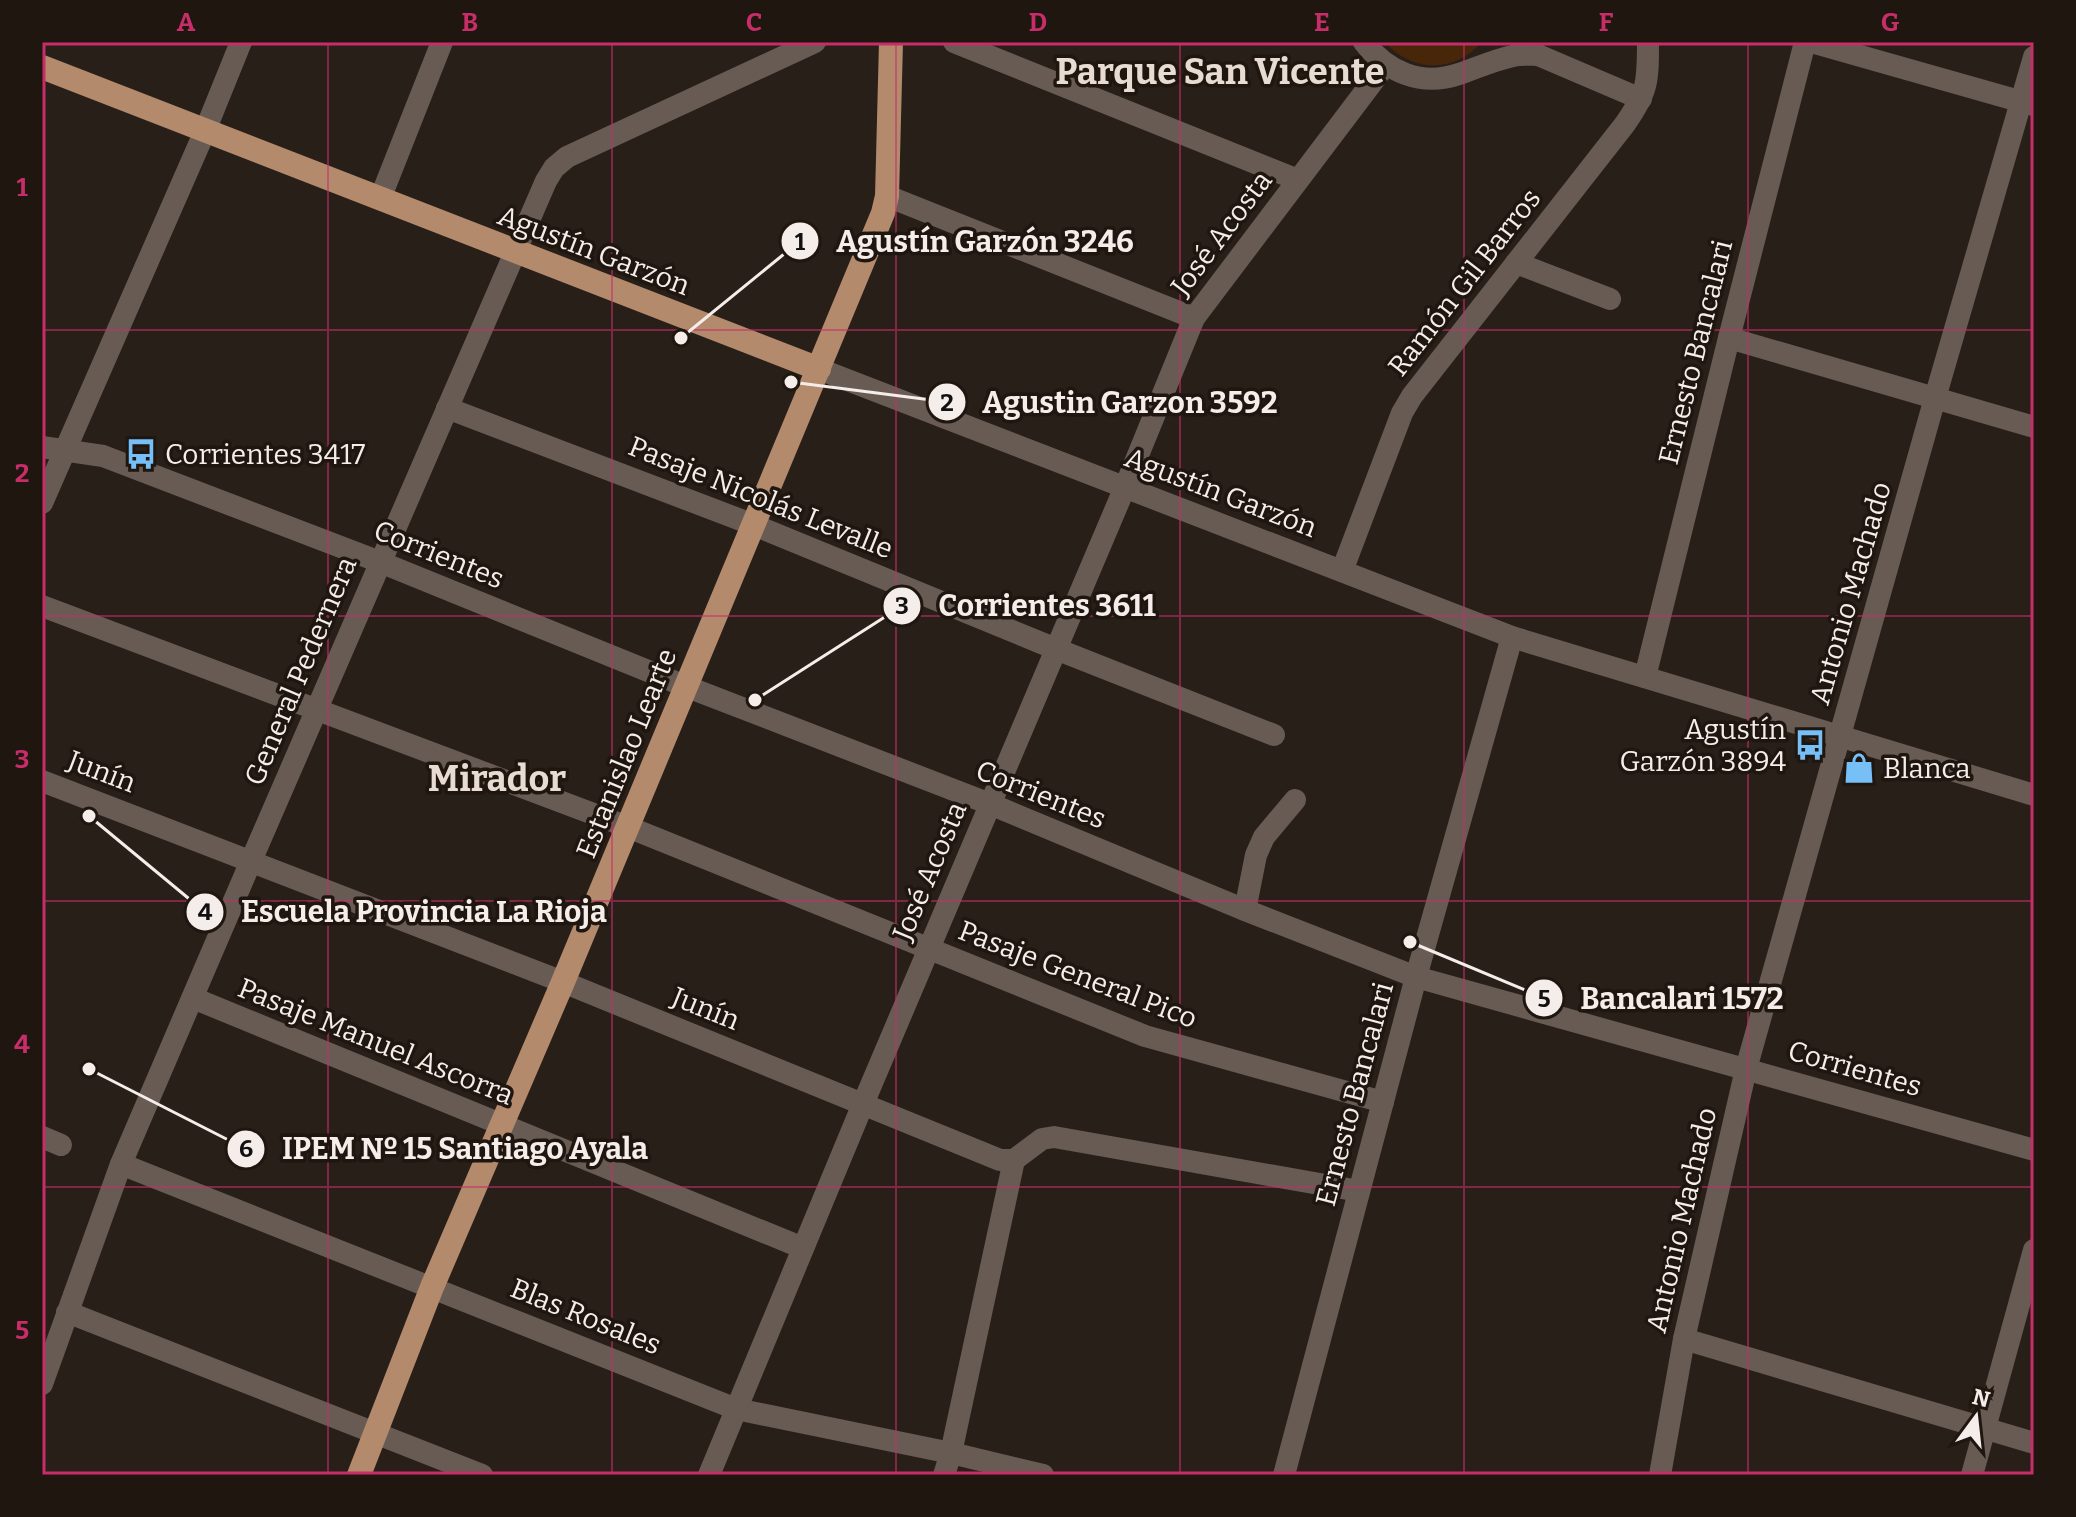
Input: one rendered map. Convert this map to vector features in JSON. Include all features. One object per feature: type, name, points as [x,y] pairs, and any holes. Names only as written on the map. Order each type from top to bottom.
[{"type":"main road","name":"Estanislao Learte","points":[[359,1475],[432,1287],[503,1126],[877,230],[887,196],[891,42]]},
{"type":"main road","name":"Agustín Garzón","points":[[42,67],[819,369]]},
{"type":"street","points":[[42,503],[53,449],[205,131],[241,42]]},
{"type":"street","points":[[380,199],[442,42]]},
{"type":"street","name":"General Pedernera","points":[[42,1384],[121,1164],[546,181],[554,168],[567,157],[815,42]]},
{"type":"street","points":[[954,42],[1298,180]]},
{"type":"street","points":[[1364,42],[1386,64],[1405,75],[1426,79],[1447,78],[1529,49],[1641,99]]},
{"type":"street","points":[[1479,67],[1496,42]]},
{"type":"street","name":"Ramón Gil Barros","points":[[1342,571],[1402,413],[1412,396],[1625,124],[1641,99],[1648,73],[1648,42]]},
{"type":"street","name":"Ernesto Bancalari","points":[[1645,677],[1805,42]]},
{"type":"street","points":[[1811,42],[2028,104]]},
{"type":"street","name":"Antonio Machado","points":[[1660,1475],[1684,1339],[1746,1069],[1935,398],[2028,104],[2034,57]]},
{"type":"street","name":"José Acosta","points":[[709,1475],[1194,318],[1386,64]]},
{"type":"street","points":[[887,196],[1194,318]]},
{"type":"street","points":[[1516,263],[1610,299]]},
{"type":"street","points":[[1729,338],[2034,427]]},
{"type":"street","name":"Agustín Garzón","points":[[819,369],[1512,637],[2034,795]]},
{"type":"street","name":"Pasaje Nicolás Levalle","points":[[447,408],[754,525],[1274,735]]},
{"type":"street","name":"Corrientes","points":[[53,449],[103,456],[380,562],[1416,977],[2034,1150]]},
{"type":"street","name":"Pasaje General Pico","points":[[42,606],[628,827],[1145,1036],[1383,1102]]},
{"type":"street","name":"Ernesto Bancalari","points":[[1284,1475],[1416,977],[1512,637]]},
{"type":"street","name":"Junín","points":[[42,781],[563,982],[987,1156],[1014,1160]]},
{"type":"street","points":[[1245,910],[1256,855],[1264,837],[1295,800]]},
{"type":"street","name":"Pasaje Manuel Ascorra","points":[[193,998],[803,1248]]},
{"type":"street","points":[[944,1475],[1014,1160],[1042,1139],[1054,1137],[1359,1191]]},
{"type":"street","name":"Blas Rosales","points":[[121,1164],[736,1409],[1043,1475]]},
{"type":"street","points":[[1972,1475],[2034,1250]]},
{"type":"street","points":[[67,1312],[482,1475]]},
{"type":"street","points":[[1684,1339],[2034,1443]]},
{"type":"shaded area","points":[[1385,42],[1481,42],[1459,60],[1433,65],[1407,59]]},
{"type":"place","name":"Agustín Garzón 3246","points":[[681,338]]},
{"type":"place","name":"Agustin Garzon 3592","points":[[791,382]]},
{"type":"place","name":"Corrientes 3417","points":[[141,454]]},
{"type":"place","name":"Corrientes 3611","points":[[755,700]]},
{"type":"place","name":"Agustín Garzón 3894","points":[[1810,745]]},
{"type":"place","name":"Blanca","points":[[1859,768]]},
{"type":"place","name":"Escuela Provincia La Rioja","points":[[89,816]]},
{"type":"place","name":"Bancalari 1572","points":[[1410,942]]},
{"type":"place","name":"IPEM Nº 15 Santiago Ayala","points":[[89,1069]]},
{"type":"district","name":"Parque San Vicente","points":[[1220,71]]},
{"type":"district","name":"Mirador","points":[[497,778]]}]
